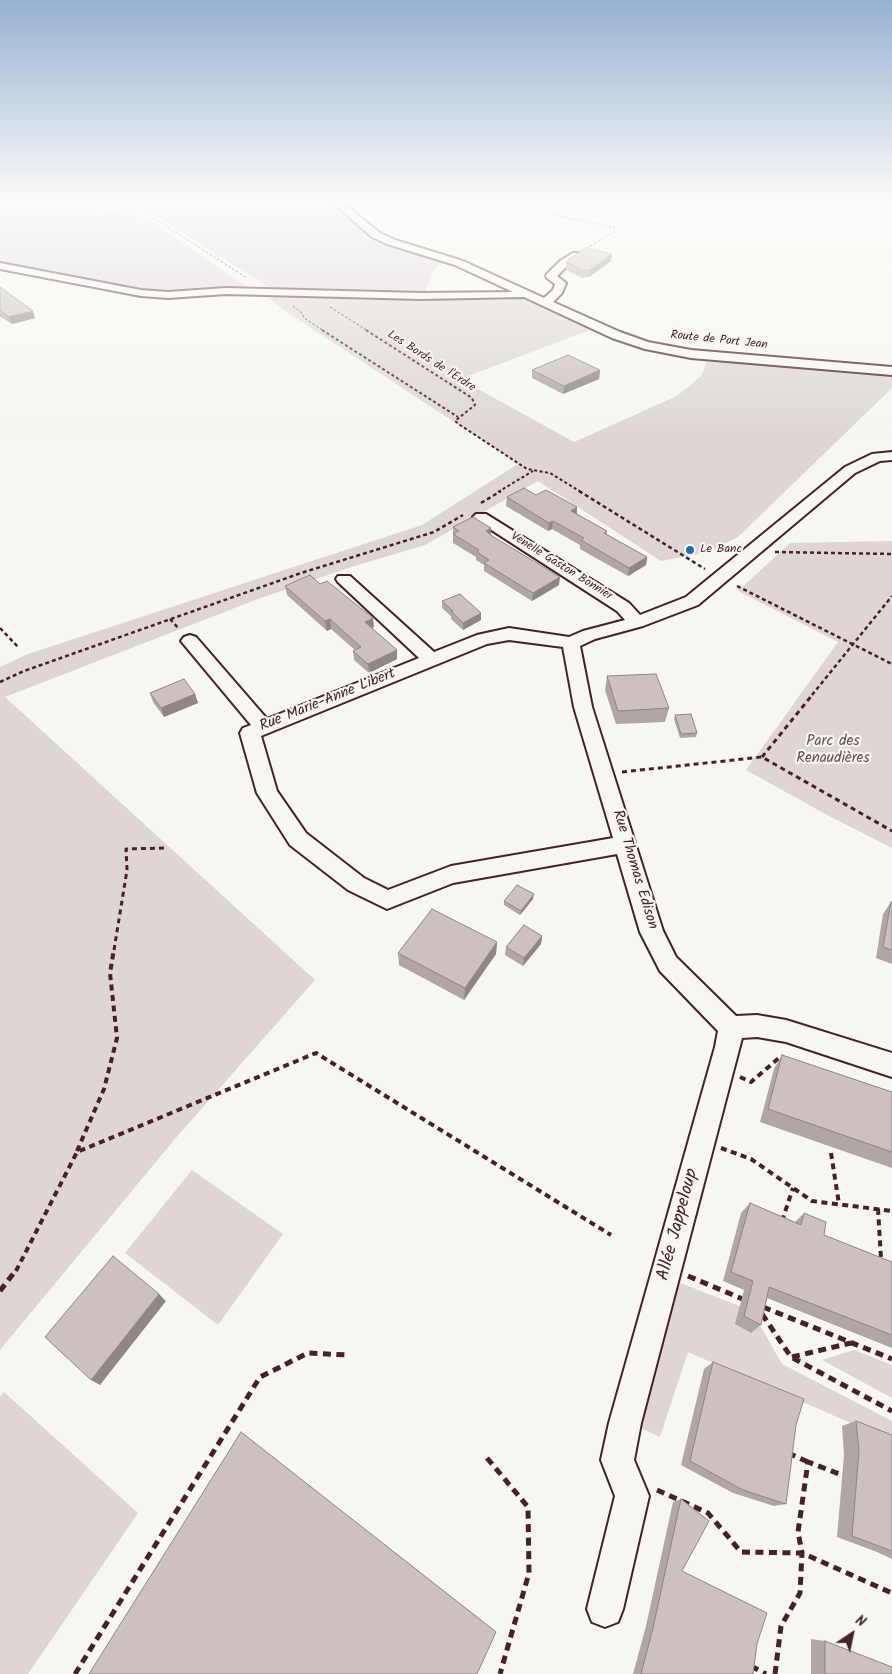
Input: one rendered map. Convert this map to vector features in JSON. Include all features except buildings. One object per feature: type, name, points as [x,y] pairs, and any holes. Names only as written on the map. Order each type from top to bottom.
[{"type":"street","points":[[79,281],[141,293],[168,295],[226,291],[421,296],[525,294]]},
{"type":"street","name":"Route de Port Jean","points":[[498,281],[623,338],[668,351],[892,370]]},
{"type":"street","points":[[545,303],[558,291],[561,283],[558,281]]},
{"type":"street","points":[[571,643],[589,635],[637,622],[692,601],[850,470],[885,457]]},
{"type":"street","name":"Venelle Gaston Bonnier","points":[[476,511],[623,607],[637,622]]},
{"type":"street","points":[[344,579],[431,659]]},
{"type":"street","name":"Rue Marie-Anne Libert","points":[[571,643],[509,634],[483,639],[250,733],[267,794],[298,839],[356,884],[387,900],[451,875],[626,844]]},
{"type":"street","points":[[190,641],[264,728]]},
{"type":"street","name":"Rue Thomas Edison","points":[[571,643],[583,707],[652,932],[668,964],[731,1027]]},
{"type":"street","points":[[731,1027],[757,1026],[786,1031],[892,1065]]},
{"type":"street","name":"Allée Jappeloup","points":[[605,1609],[632,1496],[617,1460],[625,1423],[731,1027]]},
{"type":"path","points":[[251,281],[268,292]]},
{"type":"path","points":[[296,303],[288,303],[311,323],[458,417],[455,421],[460,425],[527,469],[550,473],[721,578],[892,664]]},
{"type":"path","name":"Les Bords de l'Erdre","points":[[327,305],[472,398],[475,405],[458,417]]},
{"type":"path","points":[[0,682],[24,671],[301,573],[426,534],[476,511],[534,470]]},
{"type":"path","points":[[750,552],[892,554]]},
{"type":"path","points":[[762,758],[892,596]]},
{"type":"path","points":[[0,628],[19,648]]},
{"type":"path","points":[[604,773],[762,758],[892,831]]},
{"type":"path","points":[[0,1291],[14,1274],[77,1152],[104,1089],[117,1038],[110,973],[127,870],[126,849],[165,848]]},
{"type":"path","points":[[77,1152],[316,1053],[611,1235]]},
{"type":"path","points":[[721,1070],[751,1082],[780,1057],[789,1060]]},
{"type":"path","points":[[702,1141],[751,1159],[812,1201],[892,1211]]},
{"type":"path","points":[[831,1153],[839,1204]]},
{"type":"path","points":[[780,1227],[793,1188]]},
{"type":"path","points":[[878,1209],[881,1259]]},
{"type":"path","points":[[667,1268],[892,1359]]},
{"type":"path","points":[[754,1303],[791,1357],[892,1411]]},
{"type":"path","points":[[791,1357],[852,1343]]},
{"type":"path","points":[[75,1674],[260,1377],[308,1353],[346,1355]]},
{"type":"path","points":[[782,1449],[808,1462],[842,1475]]},
{"type":"path","points":[[487,1458],[528,1507],[529,1573],[500,1674]]},
{"type":"path","points":[[775,1674],[781,1626],[800,1593],[802,1554],[798,1532],[808,1462]]},
{"type":"path","points":[[624,1478],[708,1513],[741,1552],[802,1554],[892,1593]]},
{"type":"path","points":[[743,1662],[766,1674]]},
{"type":"green space","points":[[101,281],[239,281],[249,288],[159,291]]},
{"type":"green space","points":[[259,281],[430,281],[425,292],[273,290]]},
{"type":"green space","points":[[265,295],[521,298],[590,330],[460,379],[574,442],[677,396],[701,376],[708,360],[892,375],[892,388],[738,537],[709,552],[661,561],[538,481],[425,545],[348,568],[258,599],[5,697],[315,980],[174,1140],[0,1350],[0,667],[28,654],[422,525],[518,464],[285,311]]},
{"type":"green space","name":"Parc des Renaudières","points":[[892,541],[892,848],[746,770],[838,642],[738,591],[790,543]]},
{"type":"green space","points":[[192,1170],[283,1234],[218,1325],[125,1253]]},
{"type":"green space","points":[[678,1282],[752,1311],[782,1364],[892,1421],[892,1441],[688,1352],[660,1437],[641,1428]]},
{"type":"green space","points":[[854,1350],[892,1365],[892,1398],[822,1360]]},
{"type":"green space","points":[[4,1392],[138,1513],[28,1674],[0,1674],[0,1397]]},
{"type":"place","name":"Le Banc","points":[[690,550]]}]
